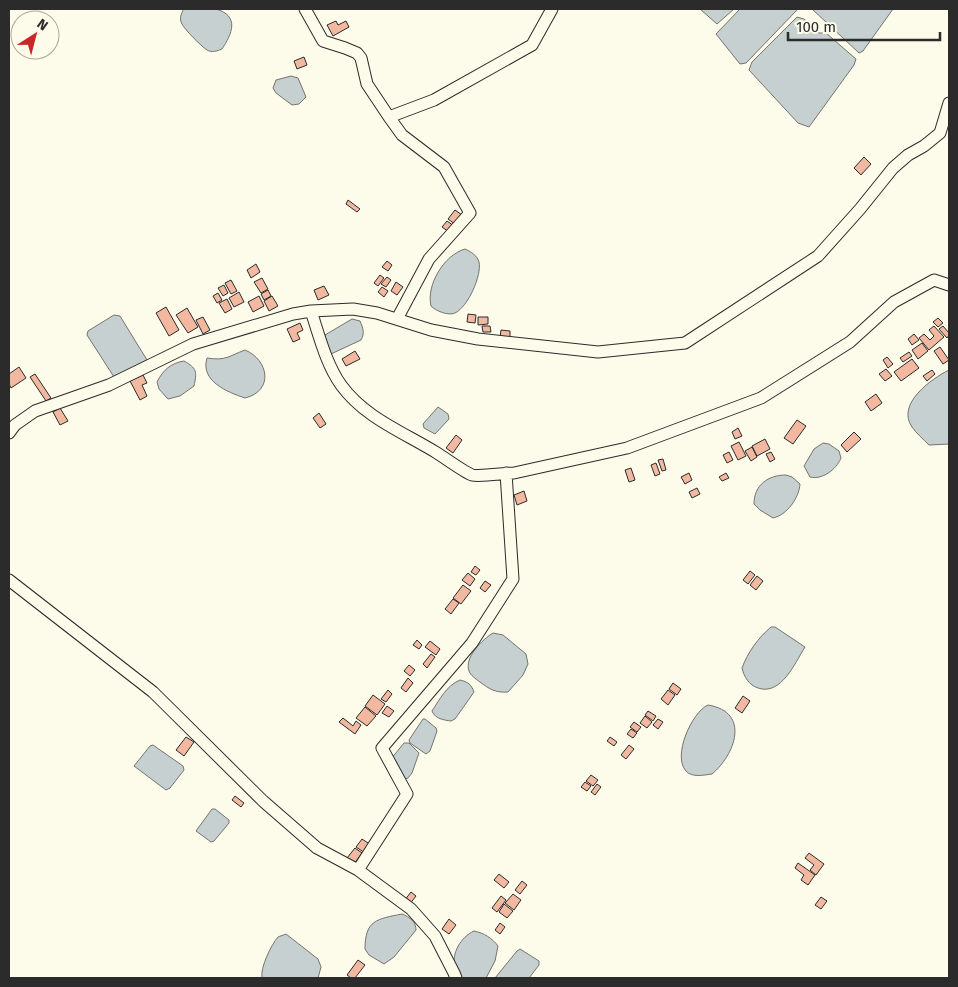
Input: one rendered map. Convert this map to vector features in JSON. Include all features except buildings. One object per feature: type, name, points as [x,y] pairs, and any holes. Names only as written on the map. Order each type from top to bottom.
[{"type":"street","points":[[305,9],[324,41],[357,53],[361,58],[367,84],[389,117],[402,134],[444,167],[470,213],[429,259],[397,319]]},
{"type":"street","points":[[389,117],[434,100],[532,45],[552,9]]},
{"type":"street","points":[[9,433],[14,425],[34,411],[109,385],[192,344],[293,314],[311,311],[353,309],[377,313],[431,330],[478,339],[598,352],[685,343],[818,256],[893,168],[940,133],[949,103]]},
{"type":"street","points":[[311,311],[341,386],[371,415],[388,427],[419,442],[472,474],[514,473],[627,448],[761,398],[850,342],[894,302],[934,280],[949,285]]},
{"type":"street","points":[[358,870],[407,794],[382,748],[472,643],[513,579],[506,473]]},
{"type":"street","points":[[9,580],[153,692],[262,801],[317,848],[358,870],[411,909],[435,936],[456,978]]},
{"type":"shaded area","points":[[212,8],[224,12],[228,16],[232,26],[231,32],[222,49],[209,51],[193,38],[181,22],[184,9]]},
{"type":"shaded area","points":[[700,9],[734,9],[717,24]]},
{"type":"shaded area","points":[[740,9],[798,9],[746,63],[740,64],[716,34]]},
{"type":"shaded area","points":[[812,9],[893,9],[863,51],[859,53]]},
{"type":"shaded area","points":[[797,17],[804,19],[819,33],[826,33],[856,59],[854,65],[809,127],[798,123],[749,70],[752,62]]},
{"type":"shaded area","points":[[291,76],[298,78],[306,97],[299,104],[292,105],[276,93],[273,88],[276,80]]},
{"type":"shaded area","points":[[465,249],[472,253],[479,262],[476,282],[469,298],[460,310],[452,314],[442,313],[431,306],[431,289],[434,280],[450,257]]},
{"type":"shaded area","points":[[114,315],[120,316],[147,360],[114,377],[87,335],[88,331]]},
{"type":"shaded area","points":[[352,319],[360,321],[363,330],[361,340],[331,354],[324,338],[325,335]]},
{"type":"shaded area","points":[[245,350],[259,361],[265,375],[261,389],[245,398],[223,389],[211,379],[207,373],[206,366],[207,358],[223,358]]},
{"type":"shaded area","points":[[184,361],[194,368],[196,377],[194,386],[180,396],[168,399],[159,389],[157,382],[168,368],[175,363]]},
{"type":"shaded area","points":[[949,370],[949,444],[929,445],[912,427],[908,418],[908,410],[912,401],[925,386]]},
{"type":"shaded area","points":[[438,407],[448,414],[449,419],[435,434],[424,428],[423,424]]},
{"type":"shaded area","points":[[823,443],[829,444],[839,451],[841,458],[828,473],[815,478],[810,477],[804,466],[814,449]]},
{"type":"shaded area","points":[[779,475],[792,477],[800,484],[799,489],[795,500],[787,510],[773,518],[754,504],[756,491],[768,479]]},
{"type":"shaded area","points":[[771,627],[775,627],[805,647],[792,669],[780,683],[766,689],[758,688],[750,683],[742,668],[754,646]]},
{"type":"shaded area","points":[[493,633],[503,635],[526,654],[528,664],[523,675],[508,692],[490,689],[473,677],[469,671],[469,660],[475,649]]},
{"type":"shaded area","points":[[460,680],[469,684],[474,692],[455,719],[451,721],[437,717],[432,711],[447,689]]},
{"type":"shaded area","points":[[708,705],[721,709],[730,716],[734,725],[735,735],[727,756],[712,774],[695,775],[686,771],[682,764],[681,755],[690,725],[702,709]]},
{"type":"shaded area","points":[[423,719],[436,728],[437,731],[430,751],[426,754],[410,743],[409,740]]},
{"type":"shaded area","points":[[404,743],[409,743],[419,753],[412,773],[405,779],[391,759]]},
{"type":"shaded area","points":[[153,745],[183,766],[184,770],[170,788],[166,790],[134,766],[150,746]]},
{"type":"shaded area","points":[[212,809],[215,809],[229,820],[229,823],[211,842],[196,831]]},
{"type":"shaded area","points":[[402,914],[412,920],[416,930],[394,957],[384,964],[369,955],[365,949],[367,932],[374,922]]},
{"type":"shaded area","points":[[474,931],[488,936],[498,946],[495,961],[486,978],[462,978],[455,968],[454,957],[461,941]]},
{"type":"shaded area","points":[[286,934],[318,959],[321,967],[318,978],[262,978],[264,963],[272,945],[278,937]]},
{"type":"shaded area","points":[[520,949],[539,961],[539,965],[529,978],[495,978],[517,951]]}]
